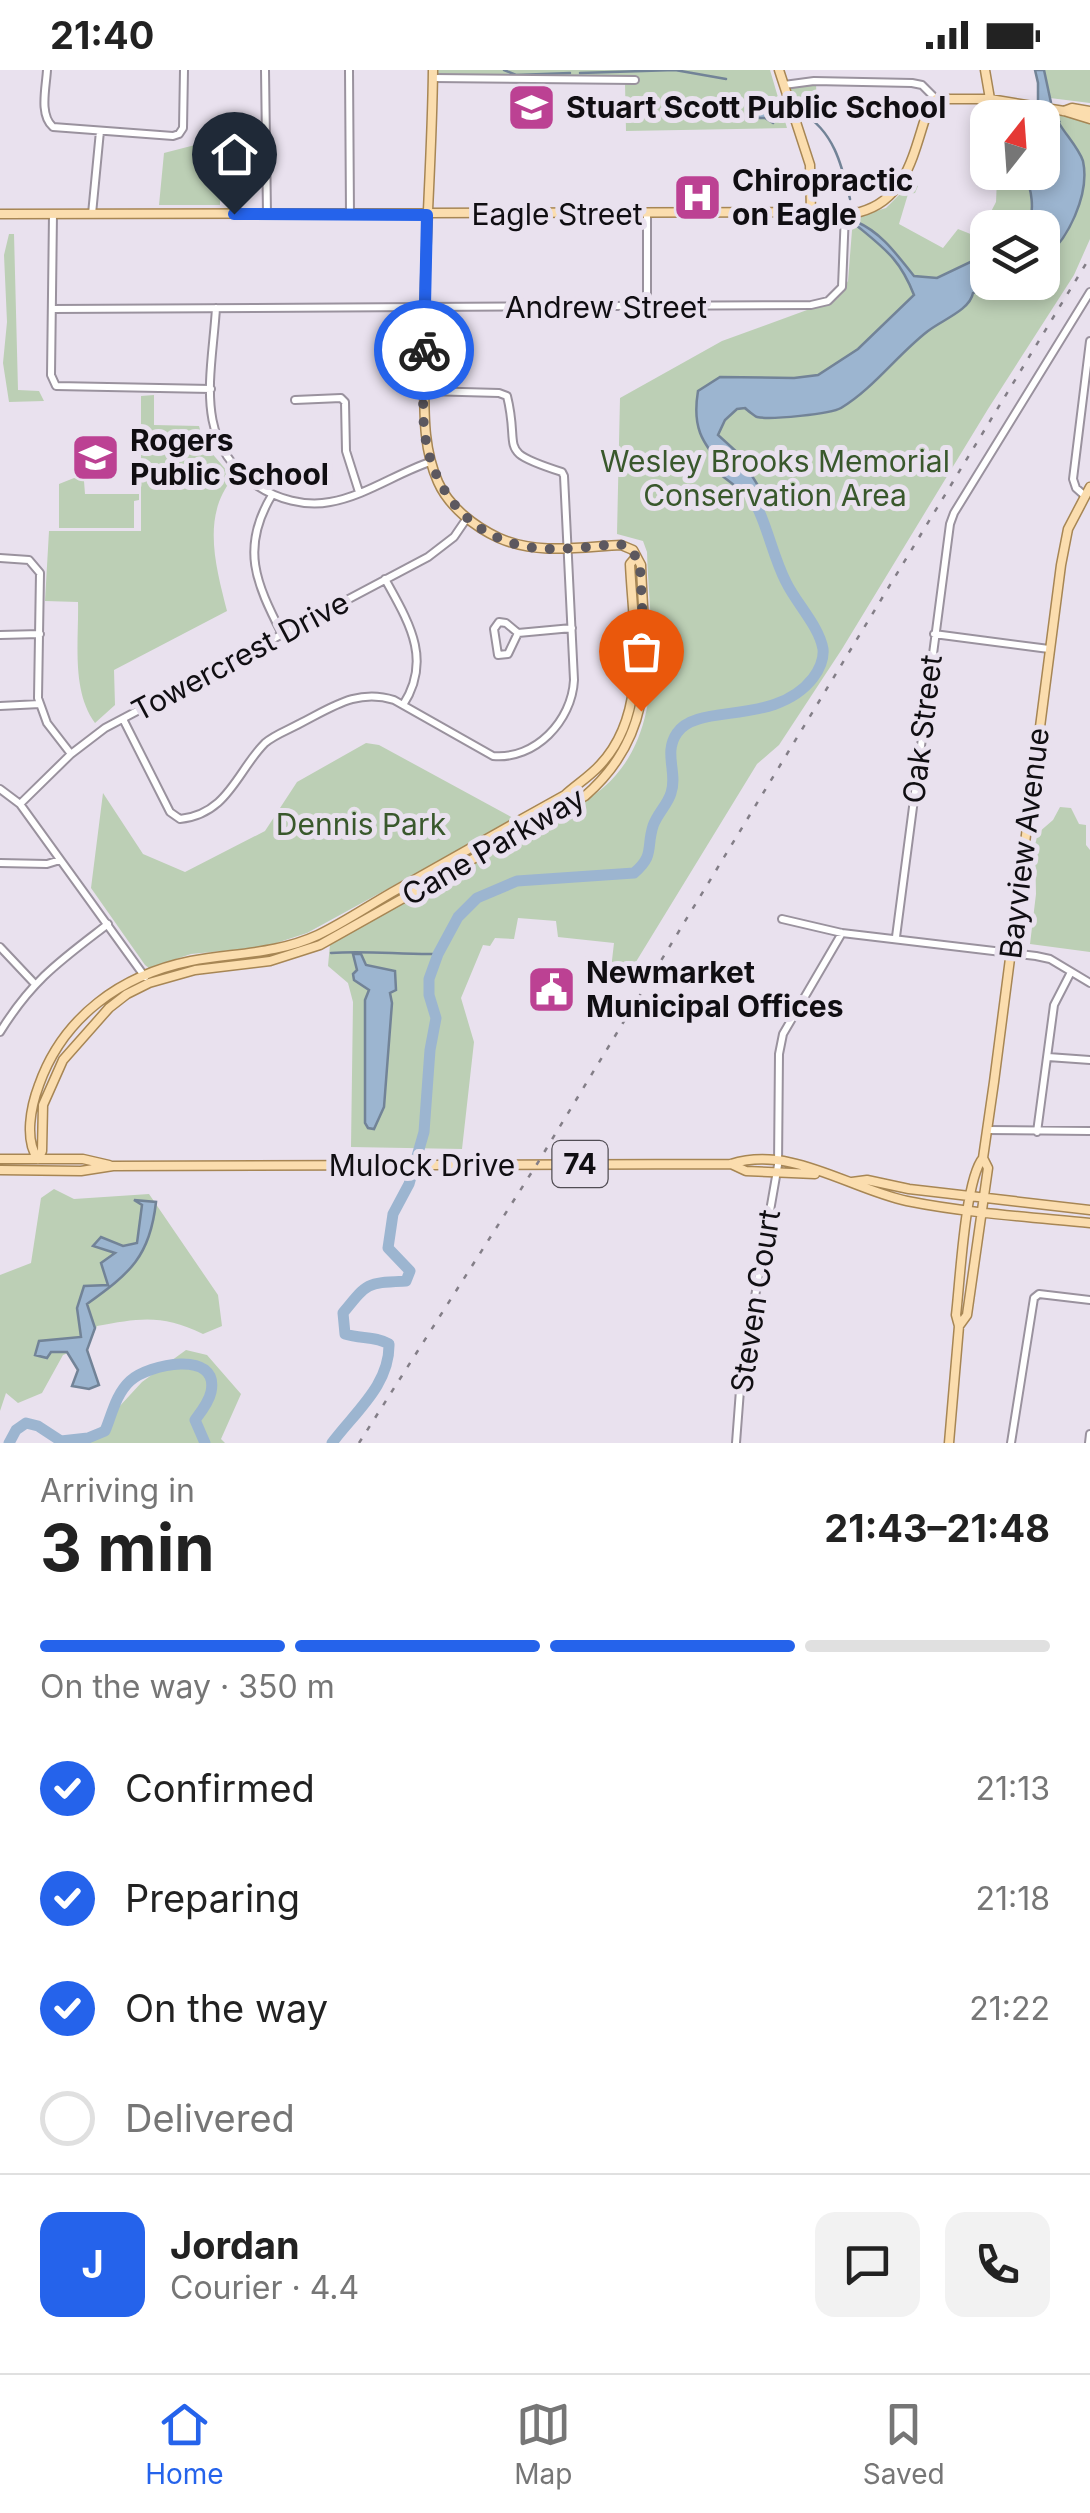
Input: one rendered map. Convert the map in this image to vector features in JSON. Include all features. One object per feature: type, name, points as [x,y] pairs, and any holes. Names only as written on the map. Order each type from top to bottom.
[{"type":"main road","points":[[779,70],[810,165],[811,214]]},
{"type":"main road","points":[[986,70],[990,98]]},
{"type":"main road","points":[[433,74],[424,309],[424,432],[440,487],[467,518],[500,539],[566,548],[620,544],[630,548],[635,558]]},
{"type":"main road","points":[[936,99],[990,98],[1090,115]]},
{"type":"main road","name":"Eagle Street","points":[[0,214],[845,213],[875,208],[896,190],[929,107],[936,99]]},
{"type":"main road","name":"Bayview Avenue","points":[[959,1326],[956,1315],[970,1198],[975,1167],[983,1158],[1049,649],[1068,530],[1087,492]]},
{"type":"main road","name":"Cane Parkway","points":[[635,558],[640,565],[646,682],[633,736],[604,779],[585,796],[320,945],[270,961],[196,970],[126,994],[75,1043],[51,1084],[44,1105],[42,1151],[38,1159],[32,1151],[33,1101],[45,1068],[84,1014],[110,992],[144,973],[193,961],[266,952],[316,936],[564,795],[599,767],[631,709],[634,689],[630,564],[635,558]]},
{"type":"main road","name":"Bayview Avenue","points":[[959,1326],[967,1316],[984,1199],[988,1168],[983,1158]]},
{"type":"main road","name":"Mulock Drive","points":[[0,1159],[83,1159],[113,1166]]},
{"type":"main road","name":"Mulock Drive","points":[[0,1170],[81,1171],[113,1166],[731,1164],[746,1159],[778,1160],[852,1182],[864,1191],[969,1211],[1090,1223]]},
{"type":"main road","name":"Mulock Drive","points":[[731,1164],[746,1171],[819,1173]]},
{"type":"main road","name":"Mulock Drive","points":[[852,1182],[867,1180],[970,1198],[1090,1210]]},
{"type":"main road","points":[[947,1442],[959,1326]]},
{"type":"street","points":[[47,70],[47,122],[54,128],[179,134],[183,128],[184,70]]},
{"type":"street","points":[[265,70],[267,214]]},
{"type":"street","points":[[349,70],[350,214]]},
{"type":"street","points":[[433,74],[635,80]]},
{"type":"street","points":[[784,85],[814,80],[912,83],[922,85],[936,99]]},
{"type":"street","points":[[92,214],[100,131]]},
{"type":"street","name":"Andrew Street","points":[[52,309],[800,306],[828,300],[842,288],[845,213]]},
{"type":"street","points":[[53,214],[52,380],[56,386],[211,389]]},
{"type":"street","points":[[647,214],[647,306]]},
{"type":"street","name":"Oak Street","points":[[896,937],[951,521],[1050,352],[1090,292]]},
{"type":"street","points":[[216,308],[211,389],[217,443],[235,467],[272,495],[311,504],[336,501],[430,462]]},
{"type":"street","points":[[1087,492],[1076,488],[1073,479],[1090,340]]},
{"type":"street","points":[[123,719],[170,812],[176,818],[186,819],[231,792],[266,742],[338,703],[369,695],[403,705],[486,753],[505,757],[522,752],[549,734],[569,706],[574,680],[564,476],[528,461],[514,448],[507,396],[425,391]]},
{"type":"street","points":[[295,400],[341,398],[345,402],[346,451],[360,492]]},
{"type":"street","points":[[272,495],[261,513],[253,565],[282,634]]},
{"type":"street","name":"Towercrest Drive","points":[[20,804],[92,737],[440,549],[454,538],[467,518]]},
{"type":"street","points":[[0,558],[29,560],[40,572],[40,704],[47,723],[71,754]]},
{"type":"street","points":[[385,579],[413,630],[418,652],[414,684],[403,705]]},
{"type":"street","points":[[518,632],[508,654],[498,656],[495,625],[504,622],[518,632],[572,628]]},
{"type":"street","points":[[0,634],[40,634]]},
{"type":"street","points":[[934,634],[1049,649]]},
{"type":"street","points":[[0,706],[40,704]]},
{"type":"street","points":[[0,788],[20,804],[149,983]]},
{"type":"street","points":[[0,864],[47,864],[60,860]]},
{"type":"street","points":[[782,919],[842,932],[1050,959],[1090,983]]},
{"type":"street","points":[[0,1032],[34,983],[108,924]]},
{"type":"street","name":"Steven Court","points":[[736,1443],[740,1376],[777,1172],[777,1078],[783,1034],[842,932]]},
{"type":"street","points":[[0,947],[34,983]]},
{"type":"street","points":[[1037,1132],[1054,1005],[1071,972]]},
{"type":"street","points":[[84,1014],[95,1023]]},
{"type":"street","points":[[1048,1057],[1090,1060]]},
{"type":"street","points":[[987,1130],[1090,1131]]},
{"type":"street","name":"Cane Parkway","points":[[38,1159],[38,1171]]},
{"type":"street","points":[[1012,1443],[1034,1298],[1039,1294],[1090,1300]]},
{"type":"street","points":[[1089,1443],[1090,1434]]},
{"type":"green space","points":[[438,70],[770,70],[787,128],[626,131],[625,83],[437,78]]},
{"type":"green space","points":[[1044,70],[1090,70],[1090,103],[1050,98]]},
{"type":"green space","points":[[816,83],[817,110],[797,116],[788,92],[791,86]]},
{"type":"green space","name":"Wesley Brooks Memorial Conservation Area","points":[[1060,115],[1090,121],[1090,239],[1060,297],[1060,210],[992,210],[997,190],[1060,190]]},
{"type":"green space","points":[[195,145],[220,146],[220,205],[159,205],[164,153]]},
{"type":"green space","name":"Wesley Brooks Memorial Conservation Area","points":[[910,184],[918,186],[915,193],[908,194],[899,224],[943,248],[958,229],[970,234],[970,300],[1058,300],[842,649],[779,745],[757,764],[634,965],[626,971],[611,969],[614,943],[558,937],[556,921],[518,918],[514,939],[495,938],[490,946],[483,945],[461,998],[474,1042],[462,1149],[351,1147],[353,1002],[348,983],[328,966],[330,944],[573,809],[604,787],[625,763],[639,737],[651,677],[647,552],[643,541],[617,534],[620,398],[722,341],[837,299],[848,281],[853,218],[886,208]]},
{"type":"green space","points":[[9,234],[14,234],[18,390],[39,391],[44,401],[9,402],[3,363],[7,322],[4,255]]},
{"type":"green space","points":[[154,395],[154,425],[199,426],[204,444],[233,478],[223,493],[214,525],[216,560],[227,611],[114,670],[115,705],[95,723],[79,680],[78,602],[45,601],[49,531],[141,531],[141,396]]},
{"type":"green space","points":[[74,478],[84,481],[85,494],[139,494],[139,500],[134,501],[134,528],[59,528],[59,484]]},
{"type":"green space","name":"Dennis Park","points":[[366,743],[379,745],[515,819],[307,933],[264,947],[191,954],[149,968],[145,965],[91,888],[103,793],[143,854],[185,872],[265,831],[297,782]]},
{"type":"green space","points":[[1060,807],[1071,808],[1079,824],[1086,825],[1086,845],[1090,850],[1090,952],[1030,944],[1036,894],[1035,845],[1038,833],[1053,820]]},
{"type":"green space","points":[[54,1189],[74,1199],[149,1194],[218,1295],[222,1326],[203,1334],[175,1323],[151,1320],[97,1326],[89,1345],[63,1355],[42,1393],[18,1403],[6,1393],[0,1411],[0,1275],[31,1263],[41,1198]]},
{"type":"green space","points":[[186,1350],[207,1355],[241,1394],[221,1439],[225,1443],[62,1443],[92,1436],[142,1382]]},
{"type":"water","points":[[1035,70],[1044,70],[1050,100],[1038,100]]},
{"type":"water","points":[[762,99],[772,99],[772,110],[778,118],[773,123],[765,118],[752,118],[753,109]]},
{"type":"water","points":[[1060,124],[1081,156],[1084,174],[1080,202],[1060,242],[1060,210],[1031,210],[1030,190],[1060,190]]},
{"type":"water","points":[[857,222],[882,238],[914,276],[937,278],[970,262],[970,300],[928,331],[841,408],[764,418],[745,408],[737,409],[725,420],[718,435],[738,453],[762,492],[757,503],[721,475],[724,469],[704,442],[698,424],[698,391],[720,377],[818,375],[858,349],[914,295],[897,263]]},
{"type":"water","points":[[353,954],[361,954],[366,965],[395,971],[396,990],[390,993],[384,1107],[374,1129],[365,1123],[365,1000],[369,990],[354,980],[357,970]]},
{"type":"water","points":[[134,1200],[156,1202],[149,1237],[126,1273],[87,1304],[95,1328],[87,1350],[99,1385],[89,1389],[72,1386],[78,1370],[67,1352],[51,1352],[47,1358],[35,1355],[39,1341],[81,1337],[77,1308],[84,1286],[108,1285],[101,1263],[115,1253],[93,1246],[101,1237],[123,1246],[137,1243],[142,1205]]},
{"type":"waterway","points":[[504,70],[516,75],[570,73]]},
{"type":"waterway","points":[[580,73],[675,70],[726,79]]},
{"type":"waterway","points":[[802,113],[829,139],[850,199]]},
{"type":"waterway","points":[[332,1443],[377,1385],[388,1359],[389,1344],[345,1334],[343,1313],[369,1286],[406,1281],[410,1271],[388,1248],[393,1214],[409,1184],[424,1132],[436,1018],[429,979],[458,917],[477,898],[517,881],[634,873],[647,856],[653,826],[671,793],[671,748],[677,733],[701,718],[779,703],[797,693],[819,668],[821,640],[786,582],[748,491]]},
{"type":"waterway","points":[[331,953],[438,954]]},
{"type":"waterway","points":[[9,1443],[16,1430],[26,1423],[61,1441],[88,1438],[105,1431],[118,1398],[130,1381],[152,1370],[181,1364],[205,1370],[211,1378],[210,1396],[195,1420],[205,1443]]},
{"type":"railway","points":[[359,1443],[537,1164],[1090,257]]},
{"type":"way so far","points":[[424,350],[424,432],[430,462],[440,487],[467,518],[500,539],[529,547],[620,544],[632,550],[640,565],[646,682],[641,711]]},
{"type":"place","name":"Stuart Scott Public School","points":[[531,107]]},
{"type":"place","name":"Chiropractic on Eagle","points":[[697,197]]},
{"type":"place","name":"Rogers Public School","points":[[95,457]]},
{"type":"place","name":"Newmarket Municipal Offices","points":[[551,989]]},
{"type":"route","points":[[234,214],[427,215],[424,350]]}]
